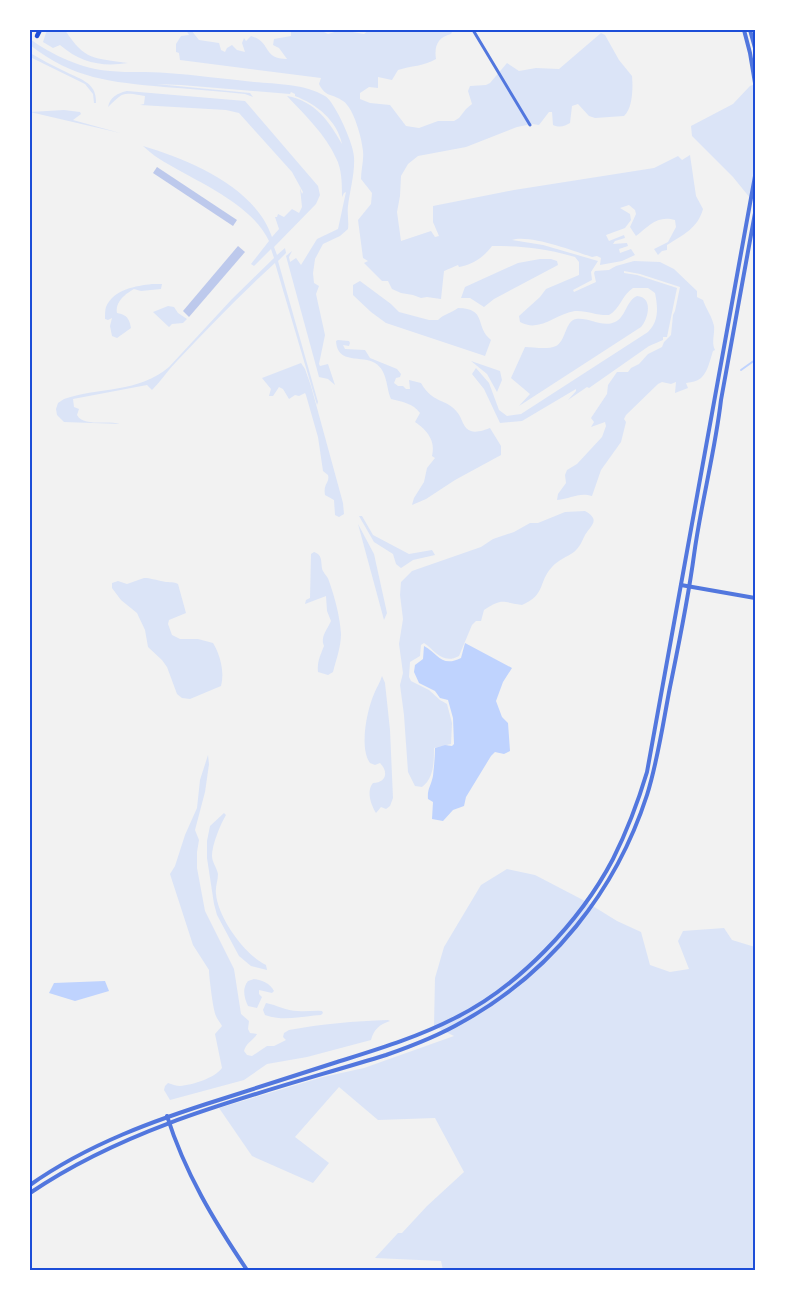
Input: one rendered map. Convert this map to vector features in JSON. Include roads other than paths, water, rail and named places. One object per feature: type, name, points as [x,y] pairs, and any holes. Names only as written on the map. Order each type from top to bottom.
[{"type":"main road","points":[[37,36],[40,30]]},
{"type":"street","points":[[474,30],[530,125]]},
{"type":"street","points":[[744,30],[755,83]]},
{"type":"street","points":[[750,30],[755,48]]},
{"type":"street","points":[[30,1185],[65,1163],[105,1142],[167,1116],[407,1039],[464,1013],[493,994],[531,964],[584,904],[600,882],[633,816],[647,772],[755,176]]},
{"type":"street","points":[[30,1193],[93,1156],[169,1123],[386,1055],[462,1023],[521,983],[550,956],[586,915],[620,861],[639,819],[654,773],[690,586],[718,427],[724,380],[755,213]]},
{"type":"street","points":[[681,585],[755,598]]},
{"type":"street","points":[[167,1116],[182,1158],[205,1205],[247,1270]]},
{"type":"water","points":[[465,643],[512,668],[503,682],[496,701],[502,717],[508,723],[510,751],[504,754],[495,752],[491,756],[466,797],[464,806],[453,810],[443,821],[432,819],[433,802],[428,799],[428,793],[433,776],[435,748],[445,745],[452,746],[454,744],[453,718],[448,700],[440,698],[435,691],[419,683],[414,672],[415,665],[423,659],[424,646],[444,660],[454,661],[461,658]]},
{"type":"water","points":[[105,981],[109,991],[75,1001],[49,993],[54,983]]},
{"type":"waterway","points":[[741,370],[755,360]]}]
